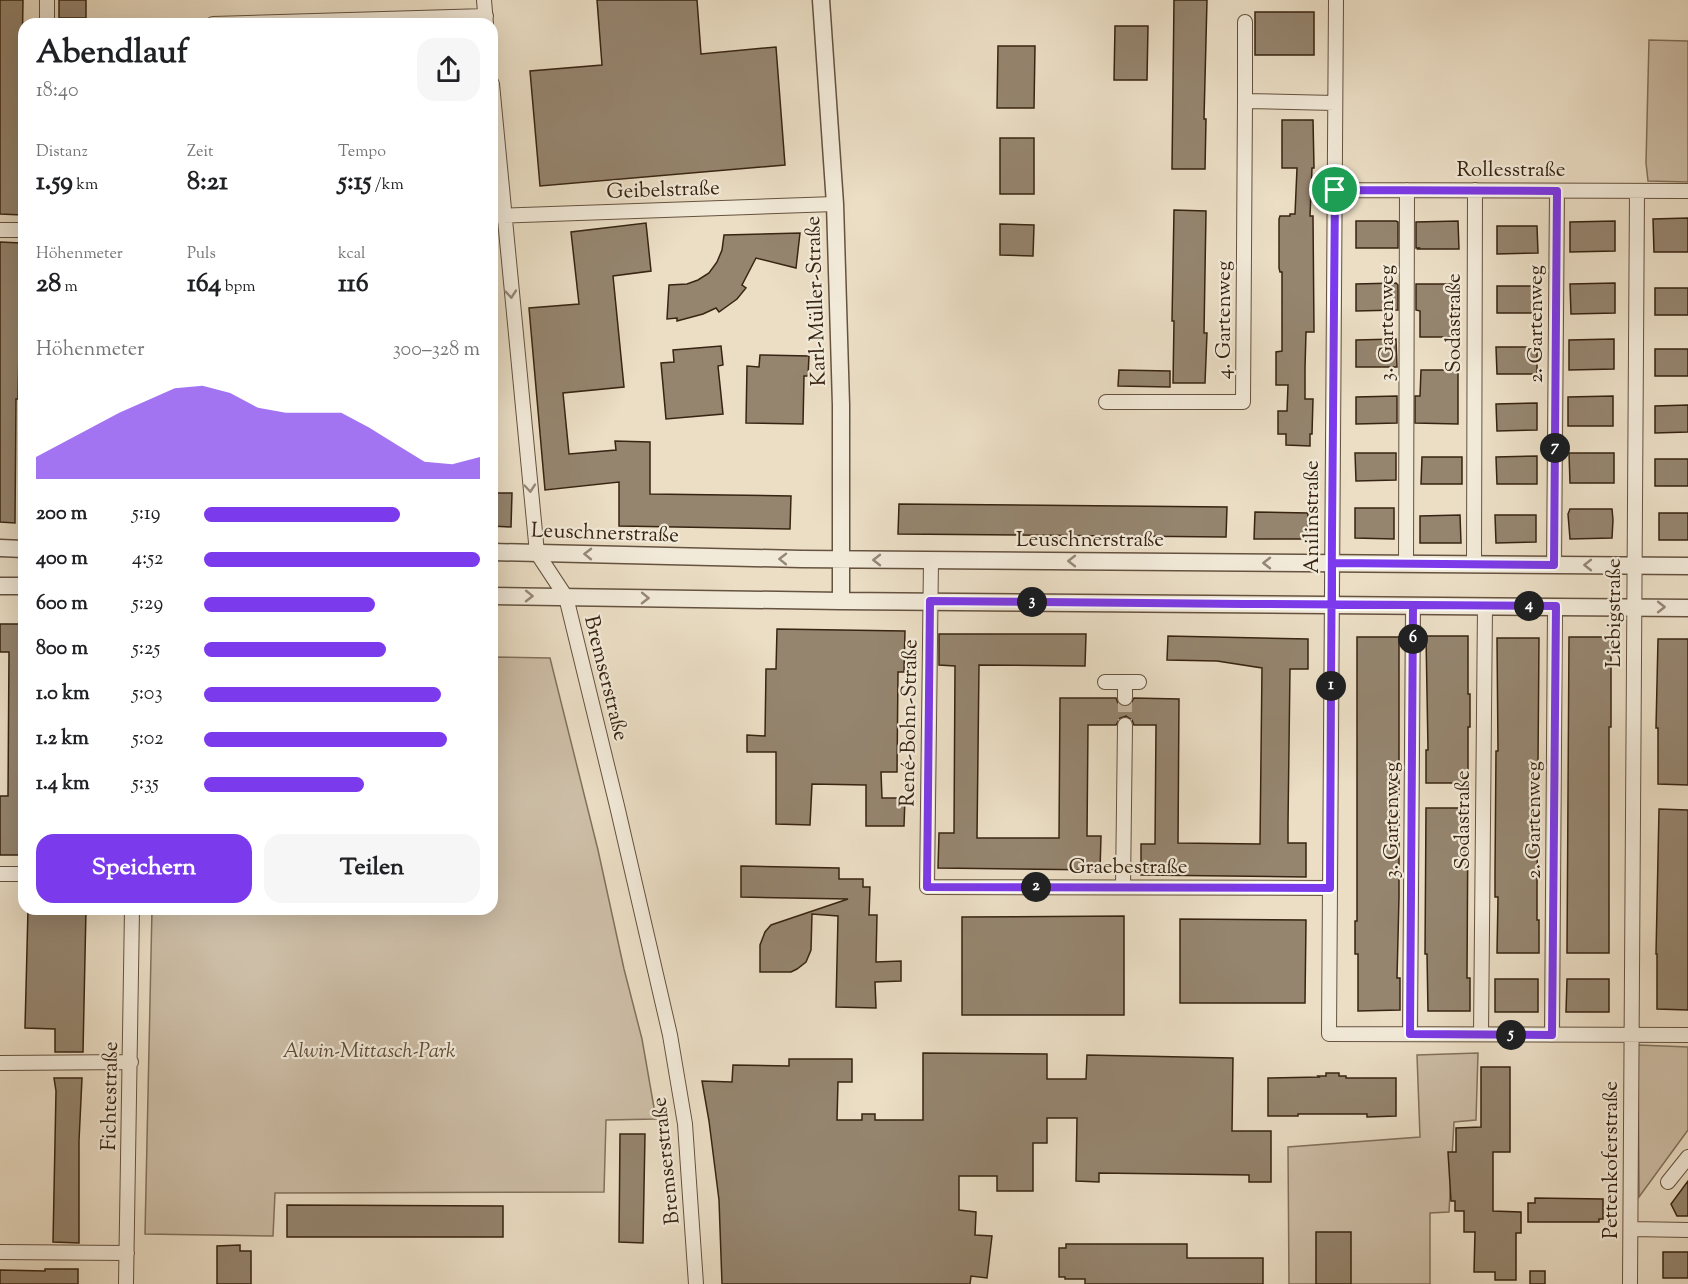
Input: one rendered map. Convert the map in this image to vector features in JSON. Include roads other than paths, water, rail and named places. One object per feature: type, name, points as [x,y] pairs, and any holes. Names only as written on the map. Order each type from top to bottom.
[{"type":"street","points":[[47,0],[47,18]]},
{"type":"street","points":[[484,0],[486,18]]},
{"type":"street","name":"Karl-Müller-Straße","points":[[821,0],[835,204],[841,405],[841,601]]},
{"type":"street","name":"Anilinstraße","points":[[1336,0],[1329,1034],[1410,1034]]},
{"type":"street","name":"4. Gartenweg","points":[[1106,402],[1243,402],[1245,22]]},
{"type":"street","points":[[1245,101],[1335,103]]},
{"type":"street","name":"3. Gartenweg","points":[[1406,564],[1407,189]]},
{"type":"street","name":"Rollesstraße","points":[[1335,190],[1688,191]]},
{"type":"street","name":"Sodastraße","points":[[1474,190],[1474,564]]},
{"type":"street","name":"2. Gartenweg","points":[[1554,565],[1557,191]]},
{"type":"street","name":"Liebigstraße","points":[[1631,1035],[1637,191]]},
{"type":"street","name":"Geibelstraße","points":[[498,215],[835,204]]},
{"type":"street","name":"Bremserstraße","points":[[498,215],[537,553],[566,597],[670,1035],[685,1124],[696,1284]]},
{"type":"street","points":[[0,230],[18,230]]},
{"type":"street","points":[[0,548],[18,549]]},
{"type":"street","name":"Leuschnerstraße","points":[[498,552],[743,559],[1688,566]]},
{"type":"street","name":"René-Bohn-Straße","points":[[927,887],[931,560]]},
{"type":"street","points":[[0,586],[18,586]]},
{"type":"street","points":[[498,596],[1688,608]]},
{"type":"street","name":"3. Gartenweg","points":[[1410,1034],[1413,605]]},
{"type":"street","name":"Sodastraße","points":[[1481,1034],[1485,606]]},
{"type":"street","name":"2. Gartenweg","points":[[1552,1035],[1556,606]]},
{"type":"street","points":[[1106,682],[1132,682],[1125,698]]},
{"type":"street","points":[[1123,887],[1125,725]]},
{"type":"street","points":[[0,874],[18,874]]},
{"type":"street","name":"Graebestraße","points":[[927,887],[1330,888]]},
{"type":"street","name":"Fichtestraße","points":[[126,1284],[132,915]]},
{"type":"street","points":[[1410,1034],[1688,1035]]},
{"type":"street","name":"Pettenkoferstraße","points":[[1630,1284],[1631,1035]]},
{"type":"street","points":[[0,1063],[131,1062]]},
{"type":"street","points":[[1668,1182],[1688,1157]]},
{"type":"street","points":[[1631,1230],[1688,1230]]},
{"type":"street","points":[[0,1252],[127,1253]]},
{"type":"tunnel","points":[[1125,698],[1125,725]]},
{"type":"park label","name":"Alwin-Mittasch-Park","points":[[369,1050]]}]
